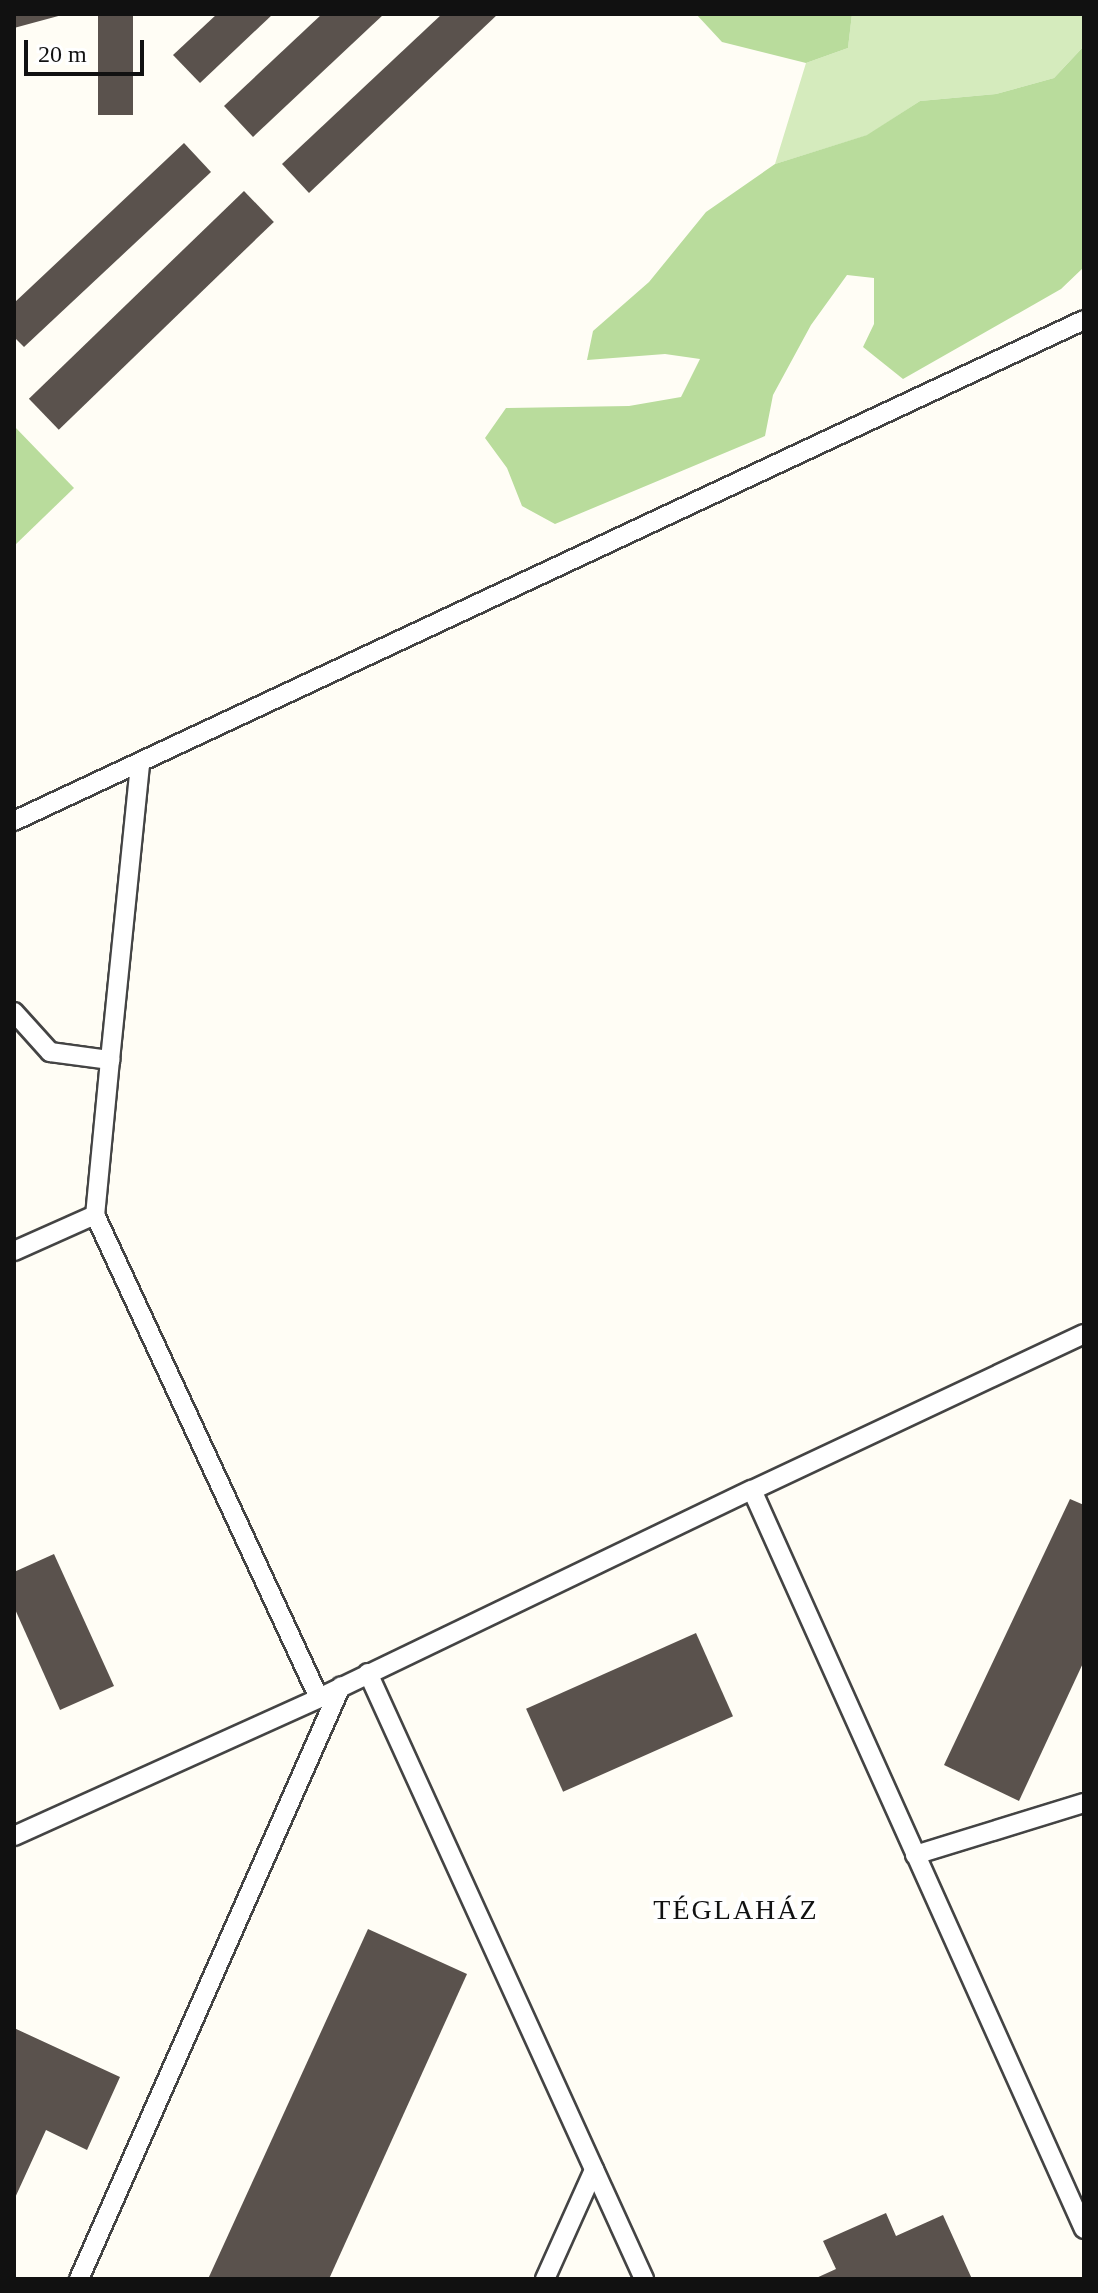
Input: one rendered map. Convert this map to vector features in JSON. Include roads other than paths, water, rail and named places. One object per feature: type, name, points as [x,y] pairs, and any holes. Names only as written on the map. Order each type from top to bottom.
[{"type":"lane","points":[[14,821],[1084,320]]},
{"type":"lane","points":[[140,763],[95,1215],[319,1698]]},
{"type":"lane","points":[[14,1012],[50,1052],[110,1060]]},
{"type":"lane","points":[[14,1251],[95,1215]]},
{"type":"lane","points":[[14,1836],[319,1698],[1084,1334]]},
{"type":"lane","points":[[752,1490],[1084,2229]]},
{"type":"lane","points":[[368,1673],[644,2279]]},
{"type":"lane","points":[[79,2279],[341,1686]]},
{"type":"lane","points":[[915,1855],[1084,1803]]},
{"type":"lane","points":[[545,2279],[594,2170]]},
{"type":"district","name":"TÉGLAHÁZ","points":[[736,1910]]}]
